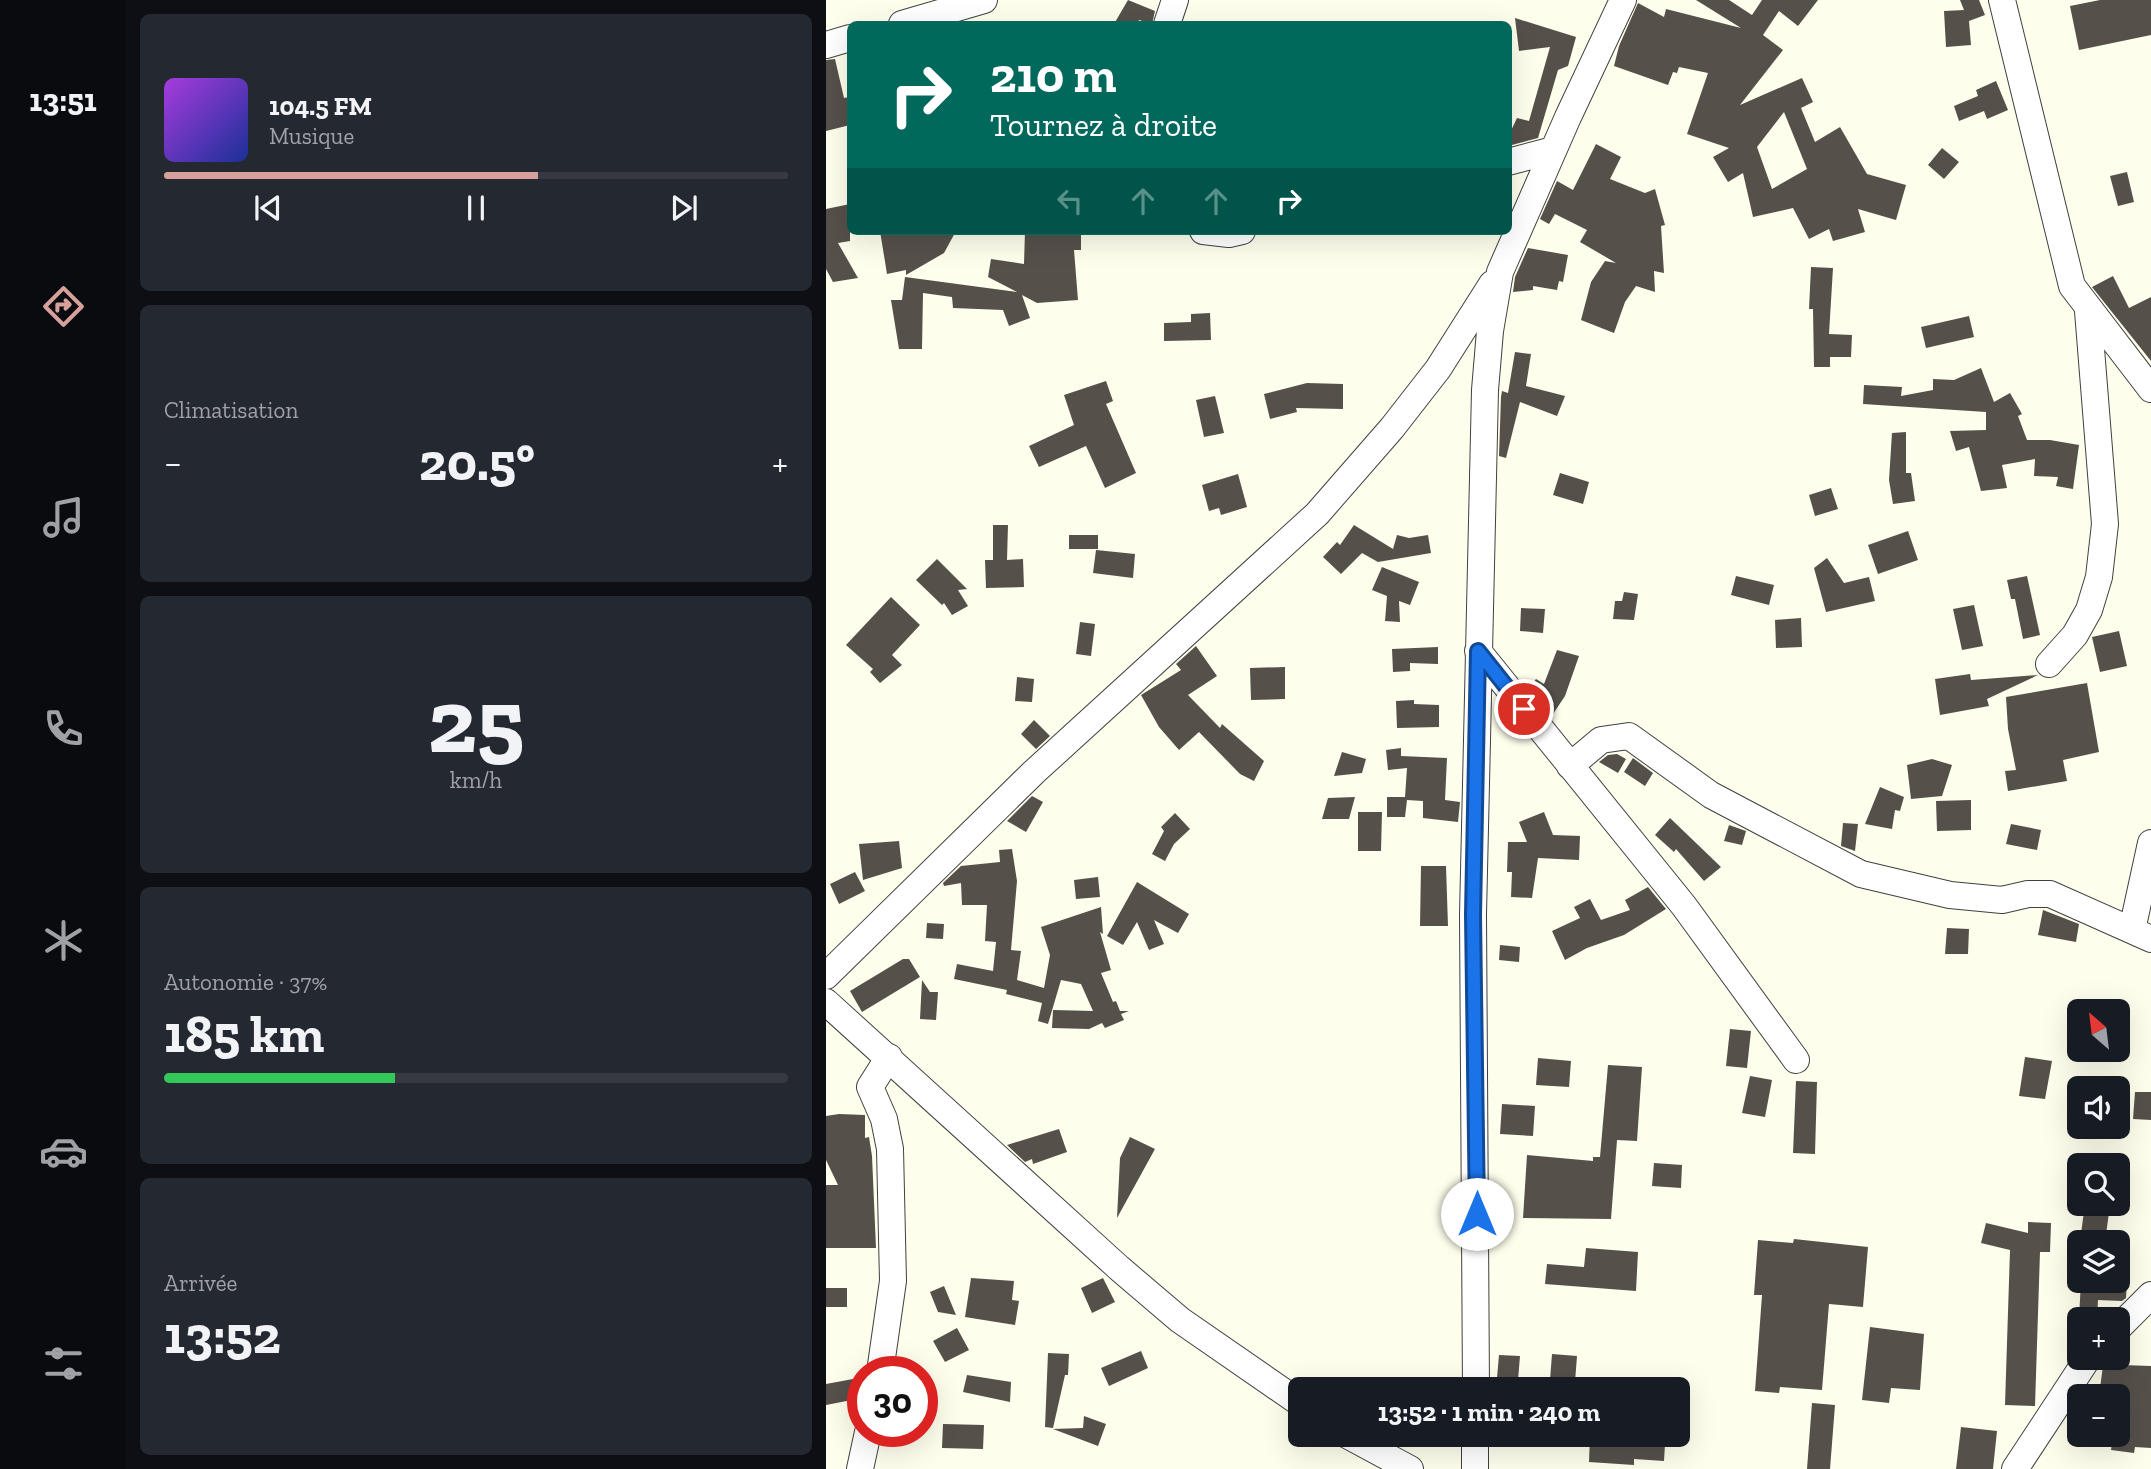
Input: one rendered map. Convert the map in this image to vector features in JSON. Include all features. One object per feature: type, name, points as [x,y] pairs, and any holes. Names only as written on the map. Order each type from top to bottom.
[{"type":"street","points":[[912,21],[984,0]]},
{"type":"street","points":[[1168,21],[1175,0]]},
{"type":"street","points":[[826,976],[1034,772],[1317,514],[1392,429],[1438,369],[1500,272],[1623,0]]},
{"type":"street","points":[[2001,0],[2072,286],[2151,389]]},
{"type":"street","points":[[826,45],[847,39]]},
{"type":"street","points":[[1512,161],[1553,150]]},
{"type":"street","points":[[1476,1377],[1473,915],[1478,651],[1485,390],[1490,331],[1500,272]]},
{"type":"street","points":[[2049,664],[2075,635],[2089,610],[2099,576],[2105,523],[2088,310]]},
{"type":"street","points":[[1478,651],[1684,906],[1796,1060]]},
{"type":"street","points":[[1570,766],[1601,740],[1629,736],[1711,795],[1861,874],[1950,895],[2002,900],[2028,894],[2050,894],[2141,934],[2151,843]]},
{"type":"street","points":[[826,1002],[1180,1320],[1288,1395]]},
{"type":"street","points":[[882,1356],[893,1281],[890,1149],[884,1119],[870,1087],[889,1057]]},
{"type":"street","points":[[2130,1316],[2151,1295]]},
{"type":"street","points":[[2015,1469],[2080,1370]]},
{"type":"street","points":[[860,1469],[865,1447]]},
{"type":"street","points":[[1369,1447],[1410,1469]]},
{"type":"street","points":[[1475,1447],[1475,1469]]},
{"type":"building","points":[[1128,0],[1155,11],[1153,21],[1116,21]]},
{"type":"building","points":[[1696,0],[1729,0],[1752,15],[1762,0],[1818,0],[1798,26],[1779,11],[1763,35],[1783,50],[1740,105],[1802,78],[1813,102],[1801,108],[1815,142],[1840,127],[1867,174],[1906,185],[1896,220],[1858,209],[1865,232],[1833,241],[1829,229],[1809,239],[1793,208],[1753,217],[1743,173],[1728,182],[1713,157],[1729,148],[1687,134],[1708,73],[1679,67],[1677,73],[1673,72],[1668,85],[1614,66],[1619,46],[1638,3],[1664,17],[1666,9],[1741,28]],"holes":[[[1784,112],[1807,169],[1772,189],[1757,147]]]},
{"type":"building","points":[[1960,0],[1979,0],[1985,15],[1969,21],[1971,45],[1946,47],[1944,11],[1964,10]]},
{"type":"building","points":[[2100,0],[2151,0],[2151,35],[2079,50],[2070,6]]},
{"type":"building","points":[[1515,18],[1576,37],[1568,66],[1558,70],[1538,138],[1512,145],[1512,129],[1517,118],[1529,121],[1550,47],[1519,51]]},
{"type":"building","points":[[835,59],[844,98],[847,97],[847,126],[826,131],[826,60]]},
{"type":"building","points":[[1996,81],[2008,110],[1987,119],[1984,111],[1959,121],[1954,106],[1978,96],[1976,90]]},
{"type":"building","points":[[1596,144],[1621,157],[1610,179],[1645,193],[1655,189],[1665,225],[1661,226],[1664,273],[1654,271],[1655,292],[1636,286],[1625,302],[1614,333],[1581,320],[1591,282],[1605,261],[1616,263],[1580,242],[1587,230],[1555,214],[1549,224],[1540,219],[1557,181],[1573,190]]},
{"type":"building","points":[[1942,148],[1959,162],[1944,179],[1928,165]]},
{"type":"building","points":[[2127,172],[2134,202],[2118,206],[2110,176]]},
{"type":"building","points":[[847,205],[847,235],[850,235],[850,241],[838,243],[858,278],[833,282],[826,269],[826,209]]},
{"type":"building","points":[[881,235],[954,235],[944,253],[906,275],[906,270],[887,274]]},
{"type":"building","points":[[1025,235],[1081,235],[1081,250],[1074,250],[1078,300],[1037,303],[1022,295],[1030,318],[1009,326],[1003,310],[953,308],[952,297],[923,293],[922,349],[899,349],[891,300],[902,300],[905,277],[1017,292],[988,277],[991,259],[1024,264]]},
{"type":"building","points":[[1528,248],[1568,255],[1563,282],[1559,281],[1557,290],[1533,286],[1533,290],[1513,292],[1515,277]]},
{"type":"building","points":[[1811,267],[1833,268],[1829,334],[1852,335],[1851,357],[1830,357],[1830,367],[1814,367],[1813,309],[1809,309]]},
{"type":"building","points":[[2113,276],[2129,308],[2151,297],[2151,361],[2092,287]]},
{"type":"building","points":[[1210,313],[1211,340],[1164,341],[1164,323],[1191,322],[1191,314]]},
{"type":"building","points":[[1969,316],[1974,337],[1926,348],[1921,327]]},
{"type":"building","points":[[1515,352],[1531,354],[1526,386],[1565,396],[1557,416],[1520,402],[1506,458],[1499,456],[1501,397],[1502,391],[1508,393]]},
{"type":"building","points":[[1981,368],[1994,402],[2010,393],[2022,414],[2018,416],[2027,440],[2050,440],[2079,445],[2073,489],[2056,486],[2058,477],[2034,476],[2035,459],[2002,465],[2007,488],[1981,491],[1969,447],[1956,451],[1950,431],[1986,430],[1986,412],[1863,404],[1864,385],[1902,387],[1901,396],[1933,390],[1933,379],[1954,380]]},
{"type":"building","points":[[1106,381],[1113,401],[1106,404],[1136,473],[1105,488],[1086,446],[1039,467],[1029,446],[1074,425],[1064,395]]},
{"type":"building","points":[[1307,383],[1343,384],[1343,409],[1296,408],[1297,412],[1270,419],[1264,394]]},
{"type":"building","points":[[1215,396],[1224,433],[1204,437],[1196,400]]},
{"type":"building","points":[[1906,432],[1906,473],[1911,473],[1915,501],[1893,504],[1889,480],[1892,433]]},
{"type":"building","points":[[1560,473],[1589,482],[1583,504],[1553,495]]},
{"type":"building","points":[[1238,474],[1247,507],[1221,515],[1219,508],[1209,511],[1202,485]]},
{"type":"building","points":[[1831,488],[1838,509],[1815,516],[1809,495]]},
{"type":"building","points":[[993,525],[1008,525],[1007,560],[1023,559],[1024,587],[986,588],[985,560],[993,560]]},
{"type":"building","points":[[1354,525],[1393,549],[1397,535],[1409,538],[1428,535],[1431,553],[1378,562],[1362,553],[1341,574],[1323,557],[1337,542],[1340,545]]},
{"type":"building","points":[[1908,531],[1918,560],[1878,574],[1868,545]]},
{"type":"building","points":[[1069,535],[1098,535],[1098,549],[1069,549]]},
{"type":"building","points":[[1096,550],[1135,554],[1133,578],[1093,573]]},
{"type":"building","points":[[1827,558],[1844,583],[1869,577],[1875,601],[1826,612],[1814,568]]},
{"type":"building","points":[[937,559],[967,589],[958,590],[968,606],[952,615],[944,603],[942,605],[916,580]]},
{"type":"building","points":[[1382,567],[1419,582],[1410,605],[1399,601],[1400,622],[1385,621],[1387,596],[1372,590]]},
{"type":"building","points":[[1736,576],[1774,585],[1769,605],[1731,595]]},
{"type":"building","points":[[2027,576],[2040,635],[2023,639],[2015,599],[2011,599],[2007,580]]},
{"type":"building","points":[[1624,592],[1638,594],[1634,620],[1613,619],[1615,601],[1622,601]]},
{"type":"building","points":[[891,597],[920,625],[892,655],[902,665],[880,683],[870,672],[873,669],[846,645]]},
{"type":"building","points":[[1974,605],[1983,646],[1962,650],[1953,609]]},
{"type":"building","points":[[1521,608],[1545,609],[1543,633],[1520,631]]},
{"type":"building","points":[[1801,618],[1802,647],[1776,648],[1775,620]]},
{"type":"building","points":[[1080,622],[1095,624],[1091,656],[1076,654]]},
{"type":"building","points":[[2119,631],[2127,666],[2100,672],[2092,637]]},
{"type":"building","points":[[1196,646],[1217,676],[1188,695],[1220,728],[1222,724],[1264,761],[1254,781],[1240,774],[1199,732],[1179,750],[1159,727],[1141,695],[1181,670],[1176,664]]},
{"type":"building","points":[[1438,647],[1438,664],[1410,663],[1410,671],[1393,672],[1392,649]]},
{"type":"building","points":[[1557,650],[1579,656],[1565,696],[1551,717],[1529,689],[1536,679],[1544,684]]},
{"type":"building","points":[[1285,667],[1285,699],[1251,700],[1250,668]]},
{"type":"building","points":[[1970,674],[1971,680],[2038,675],[1987,699],[1989,706],[1940,715],[1935,679]]},
{"type":"building","points":[[1017,677],[1034,679],[1032,702],[1015,701]]},
{"type":"building","points":[[2087,683],[2099,752],[2063,760],[2067,781],[2008,791],[2005,771],[2016,770],[2008,729],[2006,697]]},
{"type":"building","points":[[1414,700],[1414,704],[1439,705],[1439,727],[1397,728],[1396,701]]},
{"type":"building","points":[[1034,720],[1050,736],[1036,749],[1021,734]]},
{"type":"building","points":[[1401,748],[1401,756],[1447,758],[1445,800],[1460,802],[1458,822],[1423,818],[1423,801],[1407,800],[1405,817],[1387,817],[1387,797],[1405,797],[1407,768],[1388,770],[1386,750]]},
{"type":"building","points":[[1342,752],[1366,759],[1362,773],[1334,776]]},
{"type":"building","points":[[1617,754],[1626,759],[1618,773],[1599,762],[1608,755]]},
{"type":"building","points":[[1633,758],[1653,773],[1645,786],[1624,772]]},
{"type":"building","points":[[1932,759],[1952,765],[1942,796],[1911,799],[1907,765]]},
{"type":"building","points":[[1880,787],[1904,797],[1900,811],[1895,810],[1892,829],[1865,824]]},
{"type":"building","points":[[1032,796],[1043,802],[1026,832],[1007,821]]},
{"type":"building","points":[[1355,797],[1349,819],[1322,819],[1328,798]]},
{"type":"building","points":[[1971,800],[1971,830],[1937,831],[1936,801]]},
{"type":"building","points":[[1358,812],[1382,812],[1381,851],[1358,851]]},
{"type":"building","points":[[1544,812],[1553,835],[1580,836],[1579,860],[1538,858],[1532,898],[1511,897],[1512,872],[1507,872],[1508,842],[1527,842],[1519,822]]},
{"type":"building","points":[[1175,813],[1190,829],[1174,844],[1165,861],[1152,854],[1164,831],[1161,827]]},
{"type":"building","points":[[1670,818],[1721,867],[1704,881],[1676,849],[1674,852],[1655,835]]},
{"type":"building","points":[[1843,823],[1858,824],[1855,851],[1841,846]]},
{"type":"building","points":[[2011,824],[2041,830],[2037,850],[2006,844]]},
{"type":"building","points":[[1729,825],[1746,831],[1742,845],[1724,841]]},
{"type":"building","points":[[899,841],[902,868],[863,880],[859,844]]},
{"type":"building","points":[[1012,849],[1017,881],[1011,950],[1021,951],[1017,980],[1044,988],[1050,955],[1041,927],[1101,907],[1103,934],[1100,932],[1111,970],[1101,973],[1113,1002],[1116,1001],[1120,1011],[1129,1011],[1121,1014],[1124,1020],[1105,1028],[1102,1023],[1089,1029],[1052,1028],[1053,1010],[1093,1011],[1081,984],[1061,980],[1048,1024],[1038,1021],[1042,1003],[1006,994],[1007,990],[954,979],[957,964],[993,971],[996,942],[985,941],[987,905],[962,905],[961,883],[944,886],[943,883],[961,866],[1000,862],[999,850]]},
{"type":"building","points":[[1421,866],[1446,866],[1448,926],[1420,926]]},
{"type":"building","points":[[855,872],[865,891],[839,904],[830,884]]},
{"type":"building","points":[[1098,877],[1100,897],[1076,899],[1074,880]]},
{"type":"building","points":[[1137,882],[1189,914],[1178,933],[1154,920],[1164,944],[1149,950],[1137,922],[1123,945],[1107,936]]},
{"type":"building","points":[[1648,887],[1666,909],[1624,935],[1587,948],[1565,960],[1552,931],[1580,918],[1574,907],[1590,899],[1601,920],[1630,910],[1625,900]]},
{"type":"building","points":[[2043,910],[2079,924],[2076,942],[2038,935]]},
{"type":"building","points":[[927,923],[944,924],[943,939],[926,938]]},
{"type":"building","points":[[1947,928],[1969,929],[1968,954],[1945,954]]},
{"type":"building","points":[[1500,945],[1520,947],[1519,962],[1499,960]]},
{"type":"building","points":[[903,959],[909,959],[920,977],[862,1012],[850,991]]},
{"type":"building","points":[[922,980],[930,992],[938,992],[936,1020],[920,1019]]},
{"type":"building","points":[[1730,1029],[1751,1031],[1747,1068],[1726,1066]]},
{"type":"building","points":[[2025,1057],[2052,1061],[2045,1099],[2019,1096]]},
{"type":"building","points":[[1538,1058],[1571,1061],[1569,1087],[1536,1085]]},
{"type":"building","points":[[1608,1065],[1642,1067],[1637,1141],[1617,1140],[1611,1219],[1523,1218],[1527,1155],[1593,1161],[1593,1157],[1600,1157]]},
{"type":"building","points":[[1750,1076],[1772,1080],[1765,1117],[1742,1113]]},
{"type":"building","points":[[1796,1081],[1817,1082],[1815,1154],[1793,1153]]},
{"type":"building","points":[[2135,1092],[2151,1092],[2151,1120],[2133,1119]]},
{"type":"building","points":[[1502,1104],[1535,1106],[1533,1136],[1500,1134]]},
{"type":"building","points":[[865,1115],[865,1138],[869,1137],[872,1156],[876,1248],[826,1248],[826,1185],[838,1185],[826,1160],[826,1116]]},
{"type":"building","points":[[1059,1129],[1067,1152],[1033,1164],[1032,1159],[1025,1162],[1007,1145]]},
{"type":"building","points":[[1130,1137],[1155,1149],[1117,1218],[1120,1158]]},
{"type":"building","points":[[1654,1163],[1682,1165],[1681,1188],[1652,1186]]},
{"type":"building","points":[[2083,1216],[2109,1216],[2107,1230],[2081,1230]]},
{"type":"building","points":[[2028,1222],[2051,1223],[2050,1252],[2040,1252],[2035,1406],[2005,1405],[2010,1250],[1981,1243],[1986,1223],[2028,1233]]},
{"type":"building","points":[[1794,1239],[1868,1247],[1863,1307],[1829,1304],[1822,1390],[1780,1387],[1779,1393],[1755,1391],[1762,1295],[1754,1295],[1758,1240],[1793,1243]]},
{"type":"building","points":[[1586,1248],[1638,1252],[1636,1291],[1545,1284],[1547,1264],[1584,1267]]},
{"type":"building","points":[[971,1278],[1014,1281],[1012,1300],[1019,1301],[1015,1325],[965,1317]]},
{"type":"building","points":[[1103,1278],[1115,1302],[1092,1313],[1081,1288]]},
{"type":"building","points":[[944,1286],[956,1315],[938,1312],[930,1292]]},
{"type":"building","points":[[826,1288],[847,1288],[847,1307],[826,1307]]},
{"type":"building","points":[[2080,1293],[2126,1293],[2126,1298],[2122,1301],[2098,1300],[2098,1307],[2080,1307]]},
{"type":"building","points":[[1870,1327],[1924,1334],[1920,1390],[1891,1388],[1889,1403],[1862,1400]]},
{"type":"building","points":[[957,1328],[969,1350],[945,1362],[933,1341]]},
{"type":"building","points":[[1141,1351],[1148,1368],[1109,1386],[1101,1368]]},
{"type":"building","points":[[1048,1353],[1069,1354],[1068,1375],[1065,1375],[1053,1428],[1045,1427]]},
{"type":"building","points":[[1552,1354],[1577,1356],[1575,1377],[1550,1377]]},
{"type":"building","points":[[1499,1355],[1520,1356],[1518,1377],[1497,1377]]},
{"type":"building","points":[[2130,1365],[2151,1366],[2151,1448],[2135,1447],[2134,1453],[2111,1450],[2111,1447],[2130,1447],[2130,1384],[2101,1384],[2102,1370],[2130,1370]]},
{"type":"building","points":[[967,1375],[1011,1382],[1010,1402],[963,1392]]},
{"type":"building","points":[[847,1380],[847,1401],[826,1405],[826,1384]]},
{"type":"building","points":[[1812,1403],[1835,1405],[1830,1469],[1807,1469]]},
{"type":"building","points":[[1084,1416],[1106,1424],[1098,1446],[1053,1429],[1083,1428]]},
{"type":"building","points":[[943,1424],[984,1425],[983,1449],[942,1448]]},
{"type":"building","points":[[1961,1427],[1997,1431],[1993,1469],[1956,1469]]},
{"type":"building","points":[[1590,1447],[1665,1447],[1664,1461],[1634,1459],[1634,1465],[1589,1462]]},
{"type":"route","points":[[1477,1214],[1473,915],[1478,651],[1524,709]]}]
